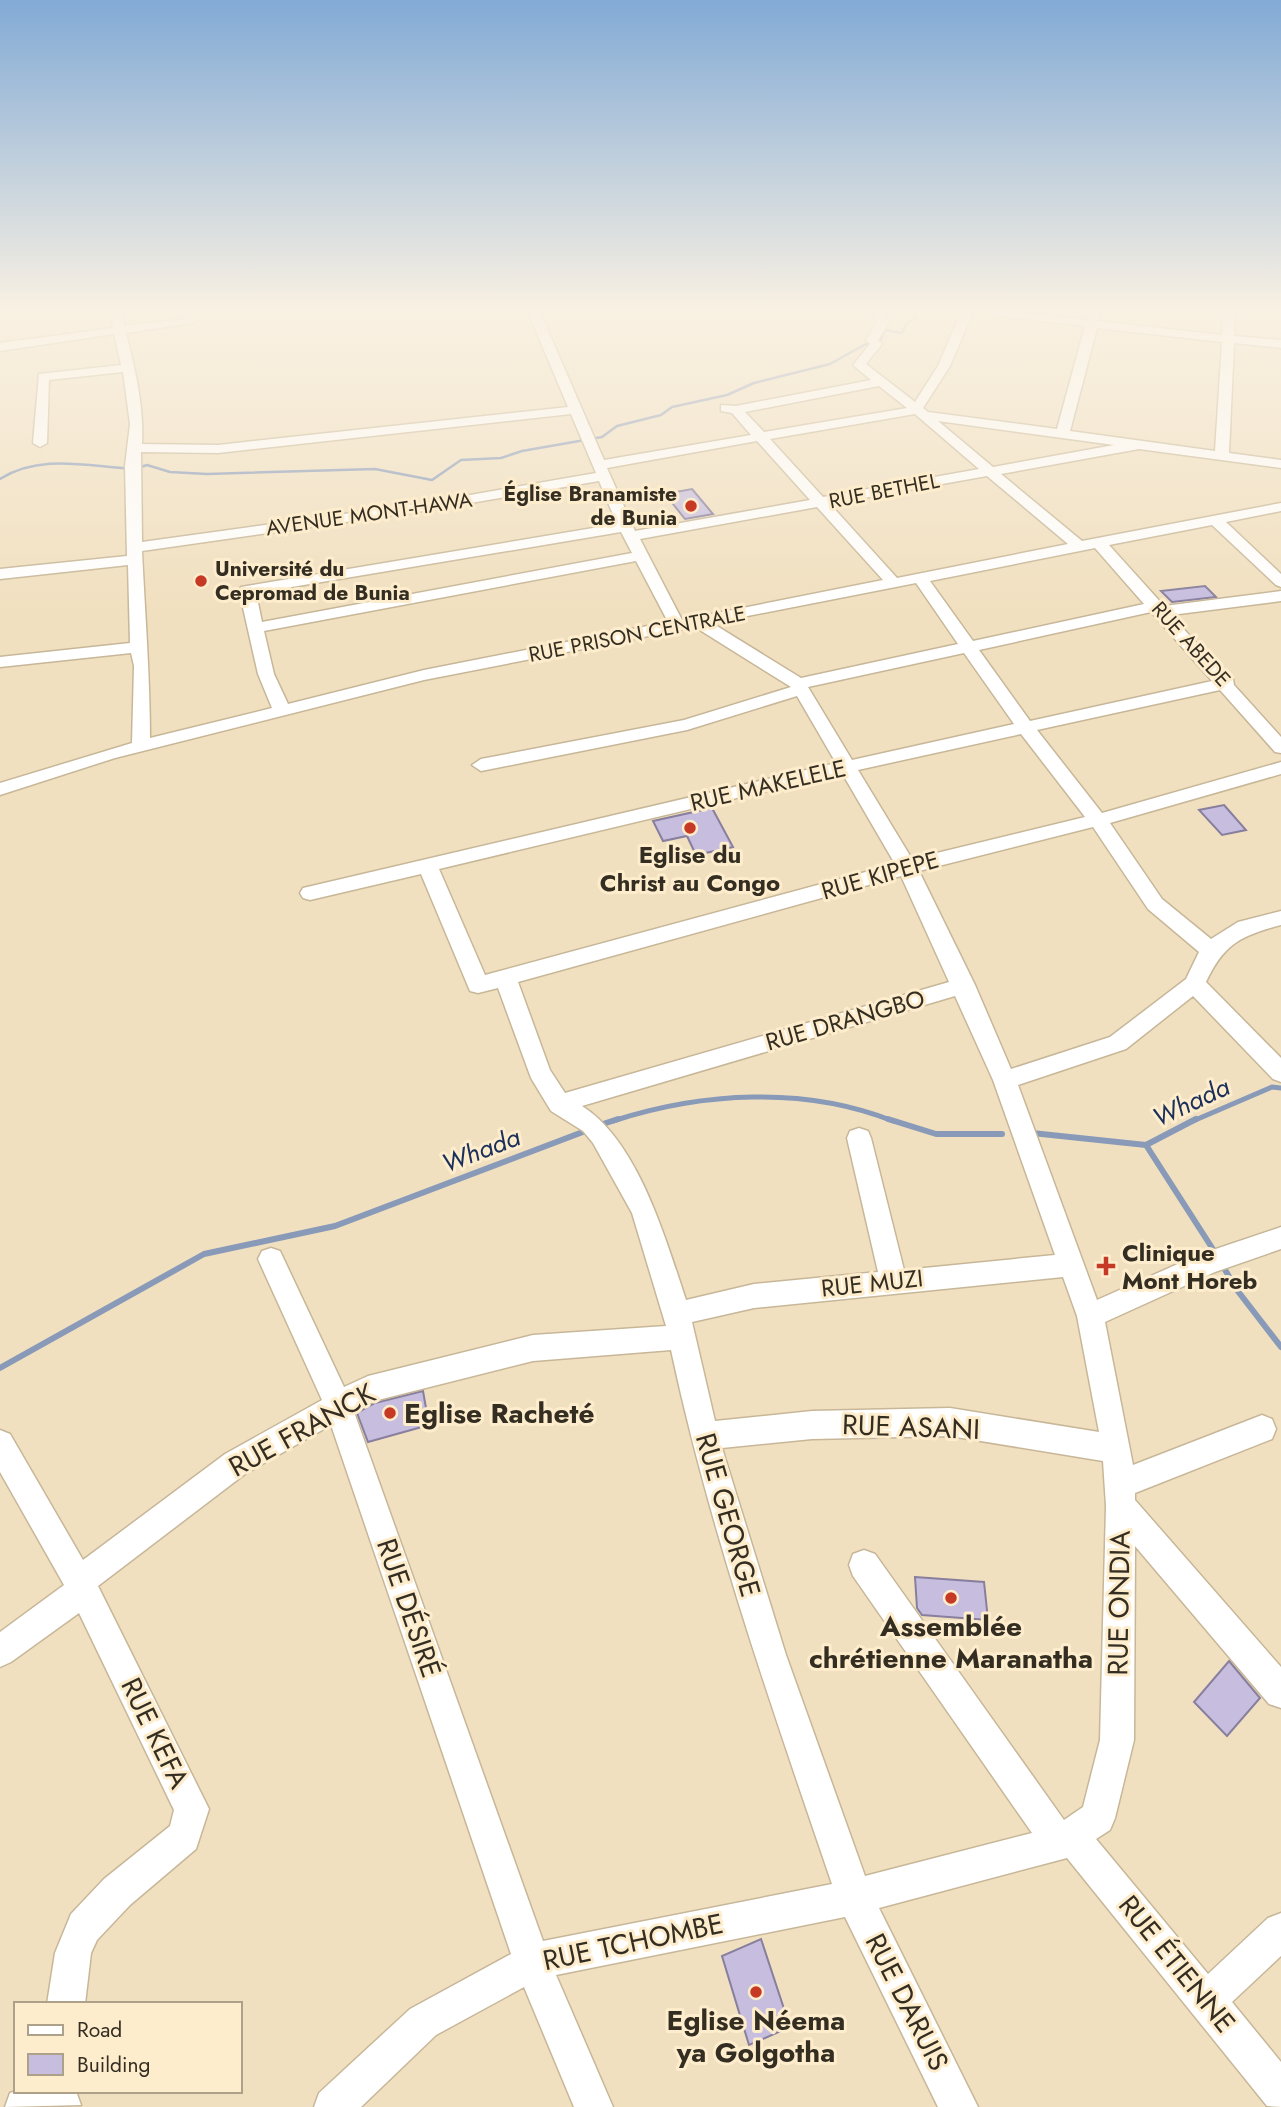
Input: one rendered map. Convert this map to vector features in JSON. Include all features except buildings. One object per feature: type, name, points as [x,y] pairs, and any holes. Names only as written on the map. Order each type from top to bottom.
[{"type":"street","points":[[40,443],[41,410]]},
{"type":"street","points":[[136,410],[136,448],[132,466],[138,647],[142,666],[141,745]]},
{"type":"street","points":[[136,448],[218,449],[573,410]]},
{"type":"street","points":[[576,410],[629,531],[678,627]]},
{"type":"street","points":[[732,410],[822,503],[894,583]]},
{"type":"street","points":[[917,410],[1080,547]]},
{"type":"street","points":[[1063,433],[1069,410]]},
{"type":"street","points":[[1222,455],[1224,410]]},
{"type":"street","points":[[602,471],[761,439],[920,413],[1281,464]]},
{"type":"street","name":"RUE BETHEL","points":[[629,531],[822,503],[1137,445]]},
{"type":"street","name":"AVENUE MONT-HAWA","points":[[134,554],[430,506],[602,471]]},
{"type":"street","name":"RUE PRISON CENTRALE","points":[[0,789],[141,745],[281,708],[424,675],[1281,507]]},
{"type":"street","points":[[1214,519],[1281,582]]},
{"type":"street","points":[[281,708],[266,674],[247,590],[629,531]]},
{"type":"street","name":"RUE ABEDE","points":[[1099,543],[1227,683],[1281,748]]},
{"type":"street","points":[[0,574],[134,554]]},
{"type":"street","points":[[256,628],[641,556]]},
{"type":"street","points":[[920,578],[1025,726],[1098,820],[1155,904],[1210,950]]},
{"type":"street","points":[[481,765],[687,725],[800,686],[967,645],[1159,608],[1281,596]]},
{"type":"street","points":[[700,623],[800,686]]},
{"type":"street","points":[[0,662],[138,647]]},
{"type":"street","name":"RUE MAKELELE","points":[[310,893],[849,766],[1227,683]]},
{"type":"street","name":"RUE ONDIA","points":[[800,686],[907,867],[964,985],[1005,1080],[1090,1316],[1117,1449],[1120,1495],[1117,1740],[1098,1818],[1066,1840],[854,1897]]},
{"type":"street","name":"RUE KIPEPE","points":[[428,867],[478,985],[702,926],[907,867],[1098,820],[1281,768]]},
{"type":"street","points":[[1005,1080],[1118,1043],[1194,984],[1210,950],[1245,928],[1281,918]]},
{"type":"street","points":[[505,977],[533,1061],[559,1104]]},
{"type":"street","points":[[1194,984],[1281,1073]]},
{"type":"street","name":"RUE DRANGBO","points":[[559,1104],[720,1055],[820,1030],[964,985]]},
{"type":"street","name":"RUE GEORGE","points":[[559,1104],[596,1130],[645,1211],[679,1325],[704,1436],[769,1655],[854,1897]]},
{"type":"street","points":[[859,1138],[893,1280]]},
{"type":"street","points":[[1090,1316],[1215,1260],[1281,1238]]},
{"type":"street","name":"RUE DÉSIRÉ","points":[[271,1259],[338,1405],[532,1962]]},
{"type":"street","name":"RUE MUZI","points":[[679,1325],[754,1296],[893,1280],[1070,1265]]},
{"type":"street","name":"RUE FRANCK","points":[[81,1586],[235,1464],[368,1389],[533,1348],[679,1325]]},
{"type":"street","name":"RUE ASANI","points":[[704,1436],[811,1425],[950,1422],[1117,1449]]},
{"type":"street","points":[[1262,1429],[1120,1495],[1276,1677]]},
{"type":"street","name":"RUE KEFA","points":[[0,1444],[81,1586],[192,1809],[184,1837],[117,1892],[84,1927],[73,1953],[66,2002]]},
{"type":"street","name":"RUE ÉTIENNE","points":[[864,1565],[1066,1840],[1281,2092]]},
{"type":"street","points":[[0,1651],[81,1586]]},
{"type":"street","name":"RUE TCHOMBE","points":[[332,2107],[423,2022],[532,1962],[854,1897]]},
{"type":"street","name":"RUE DARUIS","points":[[854,1897],[959,2107]]},
{"type":"street","points":[[1206,2001],[1281,1931]]},
{"type":"street","points":[[532,1962],[594,2107]]},
{"type":"street","points":[[24,2107],[62,2101]]},
{"type":"waterway","points":[[0,479],[32,466],[66,463],[135,469],[147,465],[170,472],[207,474],[375,469],[432,480],[461,460],[501,458],[522,451],[602,437],[617,426],[661,415],[667,410]]},
{"type":"waterway","name":"Whada","points":[[1193,1121],[1272,1087],[1281,1088]]},
{"type":"waterway","name":"Whada","points":[[613,1121],[682,1104],[753,1097],[825,1102],[893,1121]]},
{"type":"waterway","name":"Whada","points":[[597,1126],[618,1119]]},
{"type":"waterway","name":"Whada","points":[[888,1119],[936,1134],[1002,1134]]},
{"type":"waterway","name":"Whada","points":[[1146,1145],[1196,1119]]},
{"type":"waterway","name":"Whada","points":[[0,1368],[204,1254],[335,1226],[588,1130]]},
{"type":"waterway","name":"Whada","points":[[1032,1133],[1146,1145]]},
{"type":"waterway","points":[[1146,1145],[1216,1254]]},
{"type":"waterway","points":[[1221,1263],[1237,1290],[1281,1347]]},
{"type":"place","name":"Église Branamiste de Bunia","points":[[691,506]]},
{"type":"place","name":"Université du Cepromad de Bunia","points":[[201,581]]},
{"type":"place","name":"Eglise du Christ au Congo","points":[[690,828]]},
{"type":"place","name":"Clinique Mont Horeb","points":[[1106,1266]]},
{"type":"place","name":"Eglise Racheté","points":[[390,1413]]},
{"type":"place","name":"Assemblée chrétienne Maranatha","points":[[951,1598]]},
{"type":"place","name":"Eglise Néema ya Golgotha","points":[[756,1992]]}]
